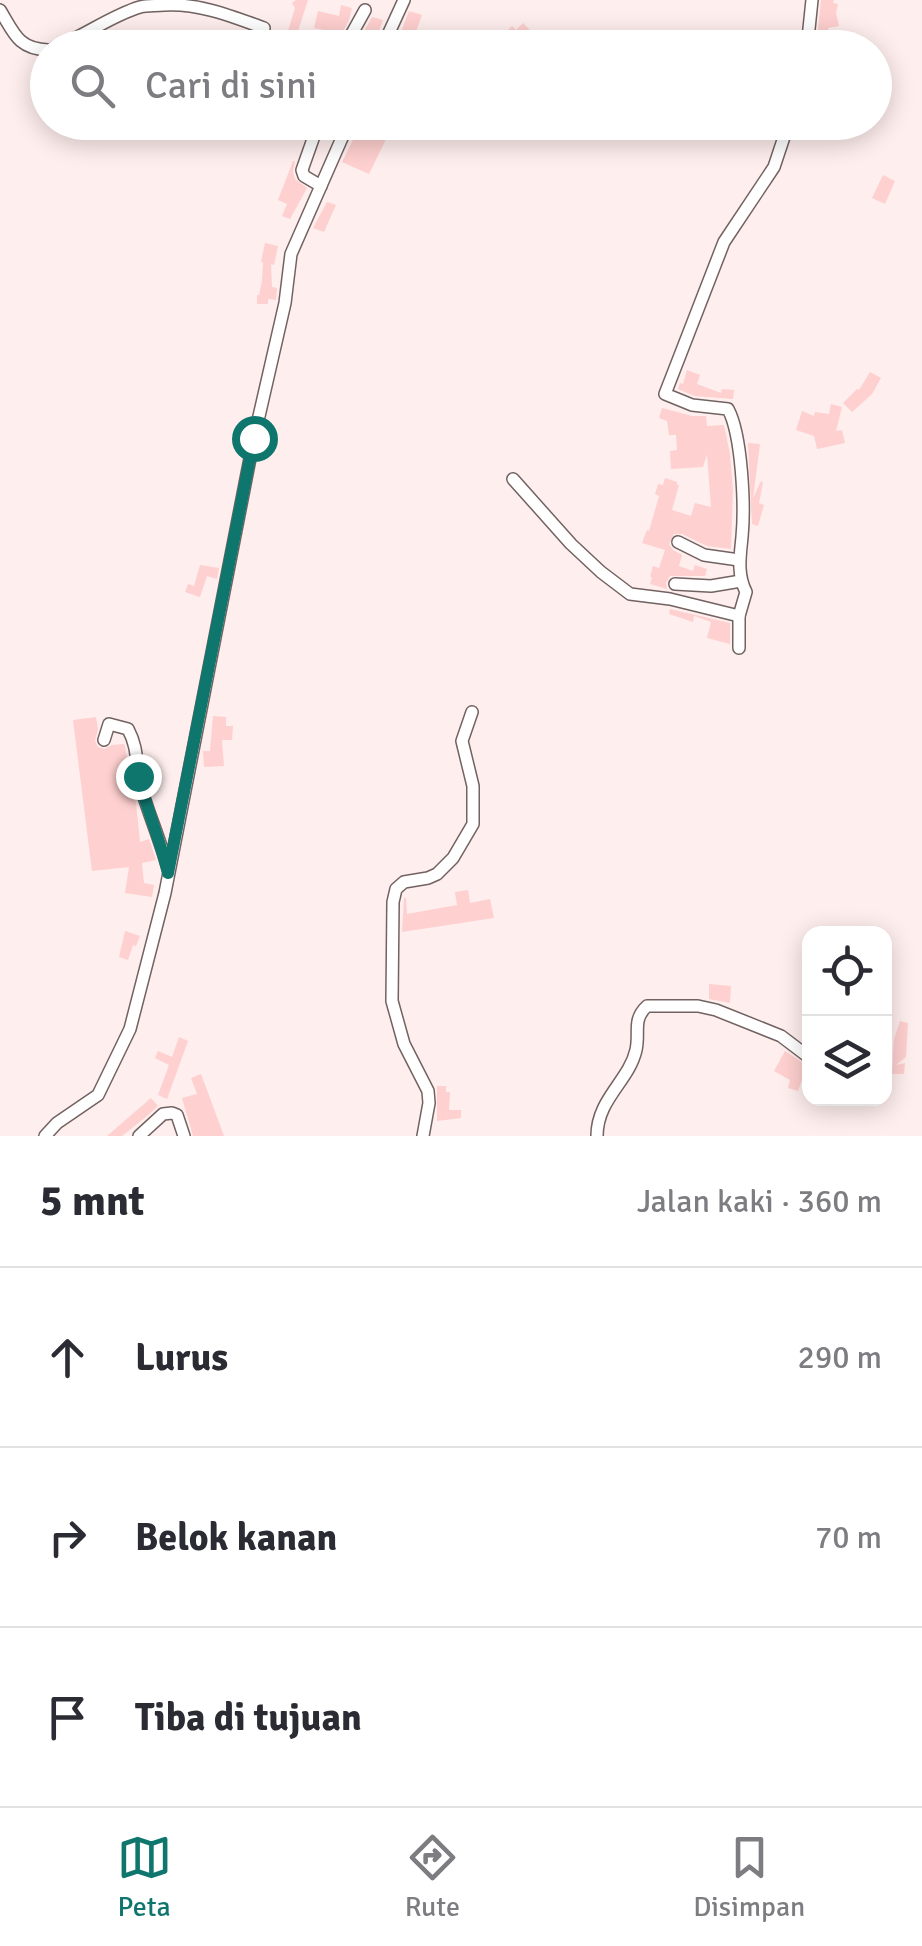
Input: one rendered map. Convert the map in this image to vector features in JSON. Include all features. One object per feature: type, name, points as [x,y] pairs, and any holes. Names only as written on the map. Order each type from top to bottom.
[{"type":"street","points":[[390,30],[404,0]]},
{"type":"street","points":[[808,30],[812,0]]},
{"type":"street","points":[[94,30],[137,8],[179,4],[218,11],[264,28]]},
{"type":"street","points":[[0,10],[22,44],[30,48]]},
{"type":"street","points":[[354,30],[365,10]]},
{"type":"street","points":[[313,140],[302,170],[304,176],[321,186]]},
{"type":"street","points":[[45,1136],[98,1094],[130,1030],[168,873],[291,254],[341,140]]},
{"type":"street","points":[[739,648],[739,616],[746,592],[739,560],[742,497],[735,422],[728,409],[692,405],[665,394],[724,242],[774,166],[783,140]]},
{"type":"street","points":[[513,479],[570,544],[630,594],[670,599],[739,616]]},
{"type":"street","points":[[678,542],[704,555],[739,560]]},
{"type":"street","points":[[675,584],[711,586],[741,581]]},
{"type":"street","points":[[422,1136],[428,1091],[404,1044],[392,1002],[393,902],[396,889],[404,882],[437,874],[453,858],[472,824],[473,786],[462,741],[472,712]]},
{"type":"street","points":[[104,740],[109,724],[128,729],[136,745],[138,776],[168,873]]},
{"type":"street","points":[[598,1136],[599,1116],[634,1055],[636,1022],[647,1006],[716,1010],[781,1036],[802,1052]]},
{"type":"street","points":[[139,1136],[164,1114],[172,1113],[184,1136]]},
{"type":"building","points":[[308,0],[298,30],[288,30],[295,8],[292,3]]},
{"type":"building","points":[[821,0],[834,0],[838,4],[839,26],[818,30]]},
{"type":"building","points":[[341,5],[352,8],[344,30],[314,28],[318,11],[339,16]]},
{"type":"building","points":[[409,11],[422,15],[417,30],[402,30]]},
{"type":"building","points":[[372,17],[383,20],[379,30],[365,30]]},
{"type":"building","points":[[353,140],[386,140],[369,174],[342,162]]},
{"type":"building","points":[[293,161],[295,179],[307,188],[290,219],[282,216],[287,204],[278,200]]},
{"type":"building","points":[[883,175],[895,181],[885,204],[872,198]]},
{"type":"building","points":[[327,202],[336,205],[324,232],[313,228]]},
{"type":"building","points":[[265,243],[278,246],[274,265],[271,264],[276,300],[257,304],[262,281]]},
{"type":"building","points":[[687,370],[700,375],[697,384],[721,393],[722,389],[734,390],[733,399],[694,396],[678,389]]},
{"type":"building","points":[[870,372],[881,378],[872,394],[852,412],[843,403],[859,390]]},
{"type":"building","points":[[831,404],[842,407],[836,431],[842,430],[845,443],[817,449],[814,436],[796,430],[802,411],[814,416],[815,412],[829,414]]},
{"type":"building","points":[[662,408],[706,416],[707,426],[724,425],[733,490],[731,549],[707,546],[674,534],[669,544],[682,555],[679,566],[693,571],[695,565],[707,569],[705,576],[670,576],[667,589],[650,584],[653,566],[659,568],[665,550],[642,543],[659,496],[655,494],[658,484],[663,485],[665,478],[679,485],[672,510],[691,516],[695,503],[711,507],[707,454],[703,467],[671,469],[670,451],[677,450],[676,435],[669,435],[667,421],[659,418]]},
{"type":"building","points":[[748,443],[760,444],[753,498],[763,482],[759,503],[764,505],[758,526],[752,524]]},
{"type":"building","points":[[200,565],[219,568],[217,579],[207,576],[200,597],[185,592],[188,584],[194,586]]},
{"type":"building","points":[[670,609],[730,623],[730,644],[707,638],[711,622],[694,616],[693,622],[669,614]]},
{"type":"building","points":[[213,716],[226,717],[226,726],[233,726],[232,740],[222,740],[224,766],[204,767],[203,751],[210,751]]},
{"type":"building","points":[[96,717],[98,747],[125,746],[140,842],[149,839],[156,860],[142,863],[144,883],[154,885],[152,897],[125,893],[129,867],[92,871],[73,720]]},
{"type":"building","points":[[468,890],[470,903],[490,899],[494,918],[402,932],[404,898],[407,914],[457,905],[455,892]]},
{"type":"building","points":[[125,931],[140,936],[128,960],[119,957]]},
{"type":"building","points":[[709,984],[731,986],[730,1003],[709,999]]},
{"type":"building","points":[[900,1021],[908,1023],[906,1057],[896,1065],[905,1063],[904,1074],[892,1074],[894,1039]]},
{"type":"building","points":[[179,1037],[188,1041],[167,1099],[158,1095],[169,1065],[155,1058],[158,1051],[172,1057]]},
{"type":"building","points":[[785,1051],[802,1062],[798,1091],[788,1088],[790,1080],[774,1071]]},
{"type":"building","points":[[201,1074],[224,1136],[193,1136],[182,1098],[197,1094],[191,1078]]},
{"type":"building","points":[[437,1086],[446,1086],[446,1092],[450,1092],[449,1110],[461,1110],[461,1118],[437,1121]]},
{"type":"building","points":[[151,1098],[158,1106],[147,1116],[122,1136],[107,1136]]},
{"type":"route","points":[[138,776],[168,873],[254,438]]}]
